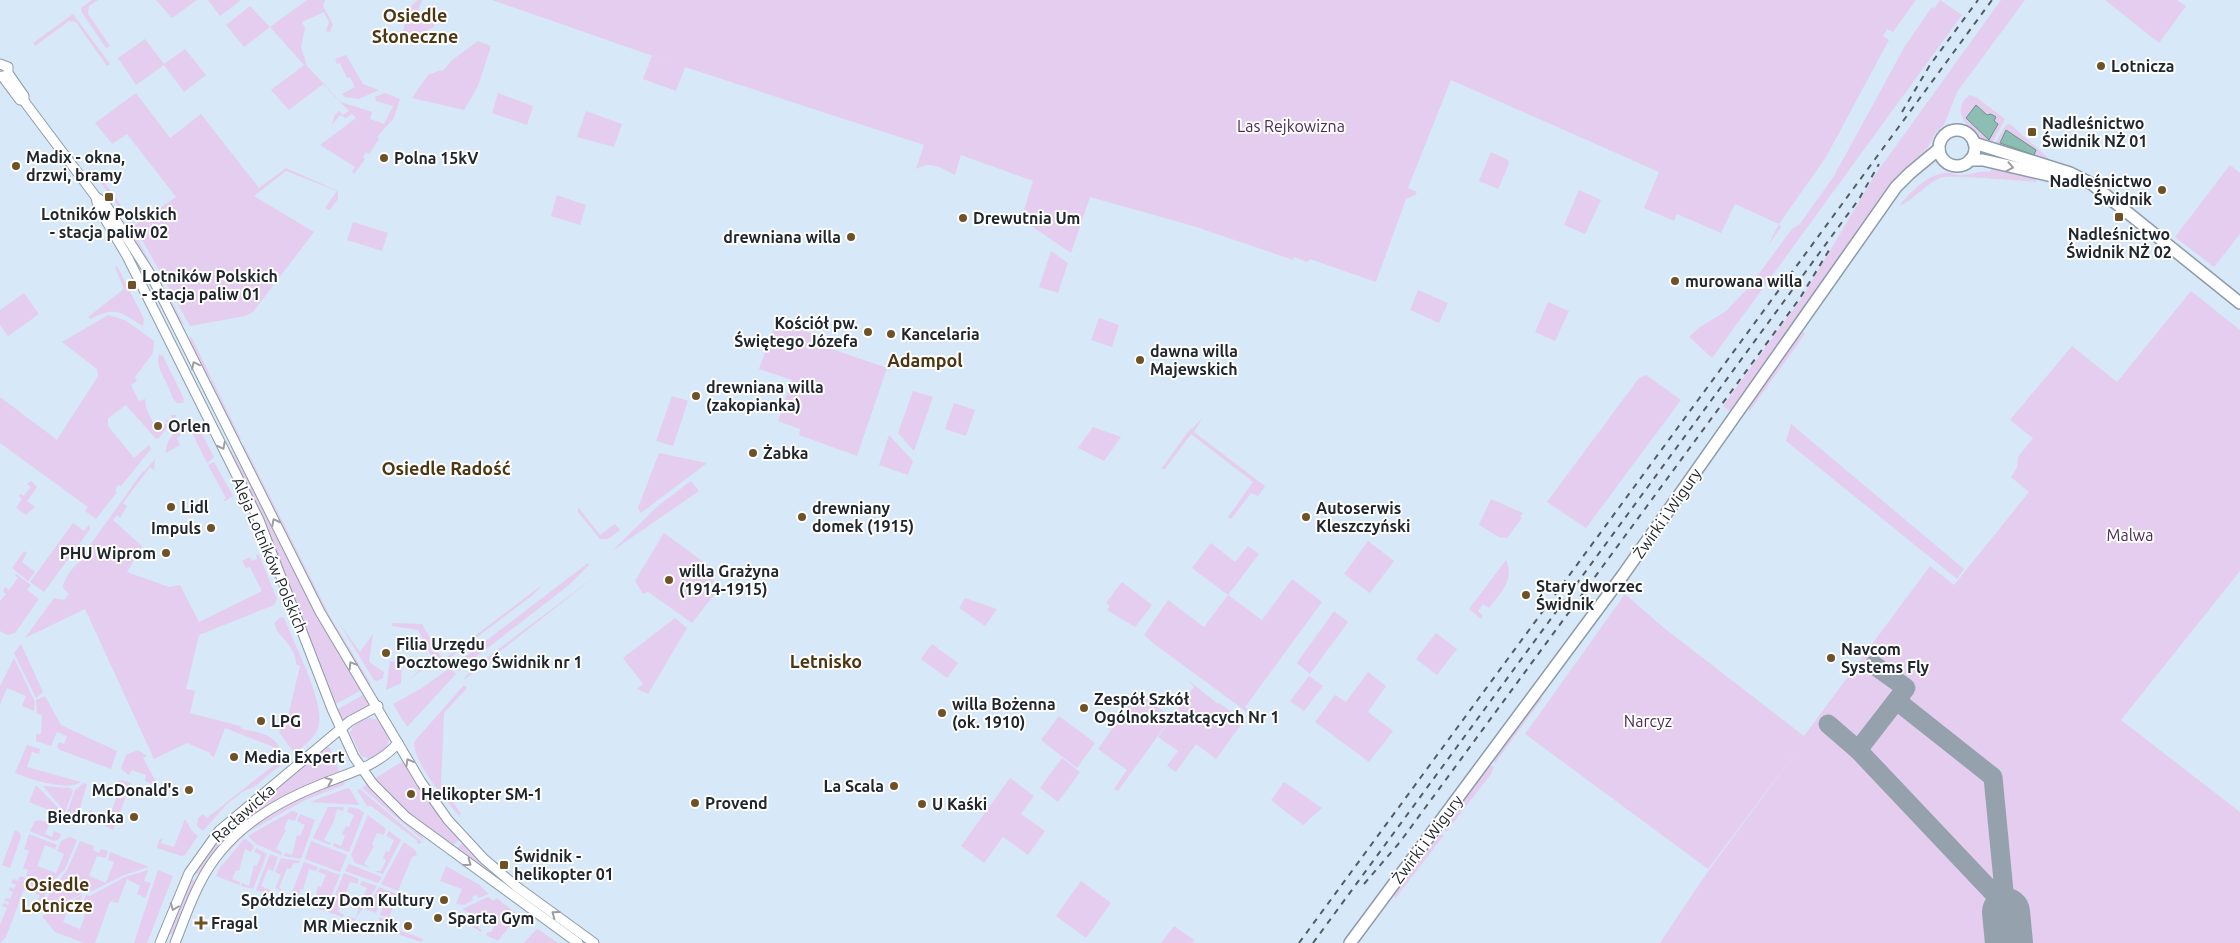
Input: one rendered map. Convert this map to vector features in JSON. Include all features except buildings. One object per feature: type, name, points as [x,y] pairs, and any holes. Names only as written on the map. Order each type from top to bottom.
[{"type":"main road","points":[[1970,160],[1975,151],[1974,143],[1967,133],[1954,130],[1943,137],[1939,149],[1945,160],[1957,166],[1970,160],[1983,160],[2065,179],[2089,189],[2122,209]]},
{"type":"main road","points":[[1974,143],[2070,173],[2102,191],[2240,303]]},
{"type":"main road","name":"Żwirki i Wigury","points":[[1350,943],[1623,575],[1904,178],[1939,149]]},
{"type":"main road","name":"Żwirki i Wigury","points":[[1889,200],[1930,166],[1945,160]]},
{"type":"street","name":"Aleja Lotników Polskich","points":[[0,64],[7,66],[3,75],[24,96],[24,101],[96,197],[104,202],[152,277],[320,612],[378,706],[398,743]]},
{"type":"street","name":"Aleja Lotników Polskich","points":[[96,197],[98,207],[127,256],[259,520],[341,730],[362,768]]},
{"type":"street","name":"Racławicka","points":[[160,943],[186,880],[210,842],[239,813],[357,716],[378,706]]},
{"type":"street","name":"Racławicka","points":[[175,943],[200,882],[218,855],[238,833],[258,816],[285,800],[384,757],[398,743]]},
{"type":"street","points":[[398,743],[425,789],[475,850],[505,877],[594,943]]},
{"type":"street","points":[[362,768],[386,798],[411,821],[578,943]]},
{"type":"green space","points":[[92,0],[98,0],[89,6],[88,14],[110,46],[106,48],[81,11],[81,8]]},
{"type":"green space","points":[[156,0],[197,0],[172,18]]},
{"type":"green space","points":[[208,0],[241,0],[220,16]]},
{"type":"green space","points":[[307,0],[325,0],[323,6],[333,24],[330,32],[326,31],[329,22],[324,12],[302,22],[305,28],[301,47],[307,66],[341,102],[372,112],[370,119],[384,124],[393,106],[376,101],[375,97],[385,93],[400,99],[394,118],[377,137],[379,139],[369,154],[366,152],[363,157],[365,159],[354,174],[352,172],[355,167],[320,145],[356,118],[352,114],[346,118],[340,115],[332,125],[334,116],[339,111],[343,115],[349,111],[323,84],[289,110],[271,90],[304,65],[270,27]]},
{"type":"green space","points":[[418,0],[422,0],[416,16],[425,19],[435,14],[434,27],[407,40],[402,39],[410,8]]},
{"type":"green space","name":"Las Rejkowizna","points":[[492,0],[1916,0],[1893,32],[1887,29],[1883,36],[1889,40],[1826,157],[1779,224],[1735,204],[1721,233],[1677,214],[1674,221],[1644,208],[1659,172],[1451,80],[1408,188],[1417,192],[1406,199],[1376,282],[1310,259],[1307,262],[1294,257],[1293,260],[1193,226],[1090,197],[1071,253],[1021,219],[1033,181],[961,155],[955,175],[931,165],[921,166],[916,169],[924,145],[685,67],[676,91],[643,79],[652,56],[673,63]]},
{"type":"green space","points":[[1940,0],[1962,15],[1712,358],[1689,337],[1700,327],[1726,311],[1750,286],[1792,229],[1800,224],[1834,176],[1905,46],[1932,7],[1934,9]]},
{"type":"green space","points":[[2001,0],[2025,0],[1957,92],[1944,125],[1936,132],[1927,149],[1899,174],[1733,413],[1723,406],[1803,296],[1875,175]]},
{"type":"green space","points":[[2105,0],[2177,0],[2186,6],[2159,43]]},
{"type":"green space","points":[[250,6],[270,27],[244,47],[226,25]]},
{"type":"green space","points":[[73,14],[110,64],[107,66],[76,22],[69,21],[35,46],[33,43]]},
{"type":"green space","points":[[145,39],[164,64],[185,49],[206,75],[184,92],[164,65],[136,85],[118,58]]},
{"type":"green space","points":[[478,41],[491,46],[478,86],[464,110],[412,98],[428,75],[443,71],[451,61]]},
{"type":"green space","points":[[346,55],[363,84],[379,90],[359,99],[345,97],[342,94],[355,87],[350,77],[347,78],[340,63],[337,64],[335,59]]},
{"type":"green space","points":[[136,93],[170,138],[201,114],[259,188],[286,168],[338,191],[338,199],[330,210],[325,208],[337,191],[286,171],[254,196],[314,232],[253,312],[245,316],[190,326],[145,245],[113,199],[114,197],[111,193],[109,194],[99,181],[102,179],[135,225],[176,197],[127,134],[112,144],[95,123]]},
{"type":"green space","points":[[498,93],[533,106],[527,125],[492,113]]},
{"type":"green space","points":[[1970,95],[1976,97],[2005,119],[1991,145],[1971,130],[1962,116],[1961,108],[1963,101]]},
{"type":"green space","points":[[586,111],[622,124],[614,147],[577,137]]},
{"type":"green space","points":[[2010,124],[2056,165],[1998,146],[1996,142],[2006,125]]},
{"type":"green space","points":[[1491,152],[1508,160],[1509,164],[1498,189],[1479,181]]},
{"type":"green space","points":[[2230,165],[2240,173],[2240,234],[2214,267],[2175,237]]},
{"type":"green space","points":[[1992,168],[2036,175],[2036,182],[1971,177],[1940,178],[1900,205],[1919,185],[1938,174],[1967,175],[1990,172]]},
{"type":"green space","points":[[1579,190],[1601,200],[1585,234],[1564,225]]},
{"type":"green space","points":[[557,195],[586,205],[580,225],[551,216]]},
{"type":"green space","points":[[353,222],[388,233],[382,251],[347,240]]},
{"type":"green space","points":[[1779,224],[1781,227],[1768,245]]},
{"type":"green space","points":[[132,229],[185,326],[179,321],[129,230]]},
{"type":"green space","points":[[1051,251],[1068,263],[1058,293],[1039,287]]},
{"type":"green space","points":[[117,266],[144,319],[143,326],[118,312],[106,312],[91,319],[88,317],[124,289],[115,267]]},
{"type":"green space","points":[[1418,290],[1448,303],[1439,323],[1410,310]]},
{"type":"green space","points":[[2191,291],[2240,330],[2240,571],[2121,720],[2240,812],[2240,943],[1660,943],[1709,870],[1802,744],[1708,869],[1525,734],[1625,594],[1664,628],[1804,736],[1930,566],[1954,585],[2029,492],[2011,477],[2017,468],[2018,457],[2033,438],[2010,420],[2072,346],[2117,382]]},
{"type":"green space","points":[[24,293],[39,314],[8,336],[0,325],[0,310]]},
{"type":"green space","points":[[1548,302],[1569,311],[1555,341],[1535,332]]},
{"type":"green space","points":[[108,315],[125,320],[154,341],[153,353],[135,377],[137,381],[131,385],[139,401],[145,399],[146,408],[157,430],[167,423],[165,418],[167,420],[172,418],[171,415],[177,415],[159,438],[156,439],[126,405],[108,418],[108,426],[134,458],[149,445],[151,449],[121,486],[118,485],[115,490],[117,492],[96,519],[85,511],[88,507],[0,443],[0,397],[57,440],[98,376],[97,369],[62,342]]},
{"type":"green space","points":[[1099,318],[1119,325],[1112,347],[1091,340]]},
{"type":"green space","points":[[776,322],[832,340],[829,348],[887,368],[857,456],[799,435],[800,429],[778,421],[792,380],[759,369]]},
{"type":"green space","points":[[1802,331],[1805,334],[1749,412],[1749,405]]},
{"type":"green space","points":[[191,336],[241,439],[238,441],[210,384],[211,380],[203,370],[189,342]]},
{"type":"green space","points":[[159,354],[161,356],[162,354],[184,399],[183,403],[177,403],[172,397],[160,370]]},
{"type":"green space","points":[[1646,375],[1681,400],[1586,528],[1547,502],[1639,378]]},
{"type":"green space","points":[[913,391],[933,397],[914,451],[898,433]]},
{"type":"green space","points":[[672,396],[688,401],[673,446],[656,441]]},
{"type":"green space","points":[[954,403],[975,410],[966,436],[945,429]]},
{"type":"green space","points":[[1203,417],[1194,432],[1265,486],[1258,496],[1251,493],[1231,519],[1228,517],[1253,482],[1191,434],[1165,469],[1161,469],[1191,428]]},
{"type":"green space","points":[[190,420],[196,423],[214,457],[207,463],[191,431],[180,434],[181,436],[177,438],[180,445],[166,453],[170,438],[177,428]]},
{"type":"green space","points":[[1791,424],[1964,569],[1957,579],[1786,441]]},
{"type":"green space","points":[[1093,427],[1121,437],[1104,461],[1078,448]]},
{"type":"green space","points":[[889,435],[913,461],[908,475],[879,465]]},
{"type":"green space","points":[[241,445],[244,445],[331,618],[371,684],[369,685],[329,620]]},
{"type":"green space","points":[[231,450],[250,483],[318,617],[363,689],[334,705],[229,451]]},
{"type":"green space","points":[[659,453],[707,463],[641,513],[638,508]]},
{"type":"green space","points":[[155,459],[154,470],[150,467],[123,503],[127,506],[120,518],[117,515],[113,520],[142,546],[127,572],[169,587],[180,585],[199,622],[262,591],[250,567],[246,568],[242,561],[250,557],[252,561],[257,559],[256,554],[259,555],[277,599],[274,605],[199,635],[186,689],[195,691],[190,713],[263,734],[276,742],[279,746],[276,748],[225,728],[214,757],[210,753],[187,743],[154,759],[85,609],[25,638],[54,598],[64,600],[69,594],[63,588],[67,576],[83,560],[88,548],[143,471]]},
{"type":"green space","points":[[214,462],[233,496],[225,501],[223,500],[226,498],[208,465]]},
{"type":"green space","points":[[31,481],[37,487],[27,501],[35,507],[26,515],[16,508],[22,499],[19,496],[20,494],[24,496],[31,487],[27,484]]},
{"type":"green space","points":[[691,481],[699,491],[612,551],[659,505]]},
{"type":"green space","points":[[1491,499],[1523,513],[1520,517],[1522,518],[1507,538],[1499,537],[1479,525]]},
{"type":"green space","points":[[578,507],[600,535],[615,524],[620,530],[608,539],[600,539],[578,512]]},
{"type":"green space","points":[[73,523],[84,531],[89,525],[90,529],[44,592],[30,582]]},
{"type":"green space","points":[[664,533],[709,566],[704,573],[714,580],[708,590],[714,595],[692,623],[648,592],[643,594],[635,581]]},
{"type":"green space","points":[[1368,541],[1394,561],[1370,593],[1344,574]]},
{"type":"green space","points":[[1211,543],[1235,562],[1248,546],[1259,554],[1228,595],[1192,568]]},
{"type":"green space","points":[[24,551],[27,553],[22,562],[35,572],[28,581],[12,568]]},
{"type":"green space","points":[[1506,560],[1509,574],[1508,580],[1489,608],[1483,604],[1478,611],[1483,616],[1481,619],[1469,609]]},
{"type":"green space","points":[[588,563],[589,565],[569,585],[458,671],[453,666]]},
{"type":"green space","points":[[16,574],[31,585],[27,590],[39,599],[15,633],[7,635],[0,631],[0,601],[6,594],[3,591],[5,587],[9,590],[18,578]]},
{"type":"green space","points":[[597,575],[465,679],[464,678],[475,667]]},
{"type":"green space","points":[[1292,579],[1322,602],[1245,707],[1252,713],[1251,715],[1144,635],[1168,600],[1204,627],[1228,595],[1262,620]]},
{"type":"green space","points":[[1122,582],[1152,605],[1135,627],[1107,610],[1110,606],[1106,603]]},
{"type":"green space","points":[[542,585],[533,595],[448,659],[447,657]]},
{"type":"green space","points":[[965,598],[997,609],[985,626],[959,608]]},
{"type":"green space","points":[[1334,611],[1348,622],[1310,674],[1297,663]]},
{"type":"green space","points":[[281,617],[284,618],[313,687],[319,715],[319,725],[316,733],[294,753],[279,732],[280,729],[285,729],[300,666],[296,664],[289,645],[275,626],[275,622]]},
{"type":"green space","points":[[675,618],[687,628],[648,694],[637,689],[643,684],[623,658]]},
{"type":"green space","points":[[339,623],[360,652],[373,634],[369,662],[384,672],[383,678],[377,681],[374,680]]},
{"type":"green space","points":[[392,623],[422,624],[441,657],[409,679],[433,659],[418,630],[392,626]]},
{"type":"green space","points":[[1436,633],[1457,649],[1437,675],[1416,659]]},
{"type":"green space","points":[[21,644],[43,692],[36,698],[14,653]]},
{"type":"green space","points":[[932,644],[958,663],[947,678],[921,659]]},
{"type":"green space","points":[[14,658],[35,702],[34,711],[22,706],[26,696],[7,688],[0,704],[0,686]]},
{"type":"green space","points":[[390,661],[402,663],[401,683],[386,690]]},
{"type":"green space","points":[[450,668],[456,674],[407,727],[393,704],[422,688]]},
{"type":"green space","points":[[1368,672],[1386,686],[1368,712],[1393,731],[1369,762],[1315,722],[1335,695],[1346,702]]},
{"type":"green space","points":[[1309,676],[1323,686],[1304,711],[1290,701]]},
{"type":"green space","points":[[1188,680],[1243,722],[1216,759],[1196,744],[1176,772],[1167,766],[1178,751],[1158,737],[1194,687]]},
{"type":"green space","points":[[464,685],[467,688],[444,713],[441,784],[461,814],[459,816],[425,771],[415,751],[414,742]]},
{"type":"green space","points":[[1138,693],[1167,714],[1166,716],[1170,719],[1118,791],[1114,789],[1127,770],[1098,749]]},
{"type":"green space","points":[[365,694],[369,706],[341,721],[336,710]]},
{"type":"green space","points":[[45,696],[61,725],[117,751],[111,769],[60,750],[57,747],[59,742],[64,744],[67,736],[57,732],[51,746],[36,741],[36,734],[41,734],[42,715],[37,714],[36,700]]},
{"type":"green space","points":[[1537,698],[1542,699],[1495,763],[1494,755]]},
{"type":"green space","points":[[1059,716],[1095,743],[1077,768],[1041,740]]},
{"type":"green space","points":[[364,718],[377,720],[389,738],[387,750],[372,760],[361,756],[350,733],[354,725]]},
{"type":"green space","points":[[27,745],[40,749],[39,754],[32,752],[27,767],[81,782],[75,785],[58,785],[15,773]]},
{"type":"green space","points":[[327,747],[330,748],[340,773],[283,797],[256,813],[228,837],[204,869],[194,875],[215,842],[226,831]]},
{"type":"green space","points":[[138,750],[147,756],[143,758],[159,787],[145,781],[146,775],[132,770],[129,775],[121,769],[126,755]]},
{"type":"green space","points":[[280,754],[284,755],[287,760],[254,787],[242,792],[226,805],[203,831],[197,826],[198,818],[203,814],[207,818],[275,764],[272,760]]},
{"type":"green space","points":[[1062,758],[1080,772],[1058,802],[1040,788]]},
{"type":"green space","points":[[403,761],[424,795],[460,839],[452,846],[404,810],[374,779]]},
{"type":"green space","points":[[1489,765],[1494,767],[1491,774],[1446,832],[1443,826]]},
{"type":"green space","points":[[1010,778],[1034,796],[1021,814],[1045,831],[1028,855],[1003,837],[984,863],[961,846]]},
{"type":"green space","points":[[121,780],[131,783],[113,830],[101,824],[107,825],[120,787],[114,784]]},
{"type":"green space","points":[[343,780],[344,785],[305,800],[248,832],[216,864],[243,834],[273,813]]},
{"type":"green space","points":[[1284,782],[1322,808],[1303,825],[1271,800]]},
{"type":"green space","points":[[84,783],[87,784],[78,815],[87,818],[90,810],[96,813],[92,822],[67,813],[75,790]]},
{"type":"green space","points":[[367,784],[422,835],[423,840],[362,788]]},
{"type":"green space","points":[[36,785],[64,814],[64,816],[29,802]]},
{"type":"green space","points":[[43,786],[70,788],[73,791],[65,812]]},
{"type":"green space","points":[[347,788],[350,789],[359,805],[310,802]]},
{"type":"green space","points":[[360,789],[422,842],[417,844],[417,840],[371,806],[367,806],[357,790]]},
{"type":"green space","points":[[328,807],[344,807],[343,811],[337,809],[334,821],[324,840],[331,843],[330,845],[313,838]]},
{"type":"green space","points":[[349,807],[359,809],[364,813],[349,852],[333,846],[334,843],[341,846],[345,836],[342,834],[346,826],[349,827],[354,815],[347,812]]},
{"type":"green space","points":[[292,811],[298,813],[295,821],[288,819],[284,829],[286,830],[276,849],[282,852],[281,855],[256,844],[248,836]]},
{"type":"green space","points":[[300,814],[315,820],[301,859],[284,856],[285,853],[292,855],[297,835],[300,836],[305,825],[297,821]]},
{"type":"green space","points":[[368,815],[386,829],[384,835],[377,833],[372,844],[374,846],[364,864],[370,868],[355,863],[351,855]]},
{"type":"green space","points":[[185,819],[192,831],[198,836],[185,855],[181,856],[157,848],[159,840],[163,838],[161,843],[174,847]]},
{"type":"green space","points":[[40,820],[50,823],[45,834],[52,837],[54,831],[61,834],[59,839],[54,841],[30,831],[35,821]]},
{"type":"green space","points":[[15,830],[20,833],[21,837],[10,868],[2,865]]},
{"type":"green space","points":[[389,831],[401,840],[383,874],[374,871],[381,871],[386,860],[383,858],[386,851],[389,852],[394,840],[386,836]]},
{"type":"green space","points":[[29,834],[57,845],[55,849],[45,845],[37,866],[56,873],[64,854],[57,851],[61,841],[69,837],[77,840],[65,869],[49,885],[26,876],[28,870],[23,868],[29,851],[24,849]]},
{"type":"green space","points":[[1437,834],[1444,835],[1395,899],[1393,894]]},
{"type":"green space","points":[[245,838],[254,846],[251,852],[245,849],[239,871],[236,870],[232,879],[240,882],[239,885],[216,876],[219,869]]},
{"type":"green space","points":[[80,841],[94,846],[93,850],[99,853],[101,849],[108,851],[106,858],[97,856],[89,876],[106,883],[114,862],[108,860],[110,852],[149,867],[124,875],[88,893],[58,882],[67,870]]},
{"type":"green space","points":[[311,841],[347,855],[340,872],[305,859]]},
{"type":"green space","points":[[404,842],[415,850],[417,855],[412,857],[398,891],[381,884]]},
{"type":"green space","points":[[462,843],[477,858],[551,916],[549,918],[456,850]]},
{"type":"green space","points":[[256,848],[267,854],[253,889],[241,886],[242,883],[249,886],[254,865],[257,866],[261,855],[254,852]]},
{"type":"green space","points":[[270,854],[278,857],[273,871],[268,869],[261,886],[273,892],[271,895],[256,890]]},
{"type":"green space","points":[[281,858],[300,861],[299,863],[293,863],[291,869],[287,868],[279,888],[282,890],[281,894],[286,896],[285,899],[278,896],[281,891],[275,888],[281,875],[275,872]]},
{"type":"green space","points":[[304,862],[318,867],[316,871],[309,869],[303,890],[301,889],[297,899],[304,902],[303,904],[289,899]]},
{"type":"green space","points":[[349,864],[382,877],[378,883],[345,871]]},
{"type":"green space","points":[[446,866],[478,884],[489,894],[478,898],[477,895],[472,897],[473,900],[464,905],[456,904],[462,889],[440,881]]},
{"type":"green space","points":[[320,868],[340,875],[325,911],[306,905],[314,906],[318,886],[321,887],[326,875],[318,872]]},
{"type":"green space","points":[[148,870],[144,881],[151,883],[145,898],[137,894],[140,886],[127,879],[118,903],[110,901],[95,943],[84,943],[55,932],[42,916],[72,900],[63,922],[80,929],[88,907],[82,904],[86,895],[90,896],[125,877]]},
{"type":"green space","points":[[158,870],[173,876],[147,943],[134,943]]},
{"type":"green space","points":[[344,873],[359,879],[357,884],[350,882],[346,892],[348,893],[338,912],[344,915],[343,917],[328,912]]},
{"type":"green space","points":[[20,876],[48,887],[42,905],[37,903],[40,895],[24,889],[6,937],[0,943],[0,925],[7,908],[2,906],[4,903],[8,905],[9,902],[4,901],[6,898],[10,899],[13,892],[9,890],[10,887],[14,889],[16,885],[11,883],[13,879],[18,881]]},
{"type":"green space","points":[[191,879],[196,881],[175,934],[169,935]]},
{"type":"green space","points":[[362,881],[377,886],[354,921],[347,918],[348,916],[355,919],[359,909],[356,908],[359,899],[362,900],[367,888],[360,885]]},
{"type":"green space","points":[[1081,881],[1111,903],[1086,938],[1056,916]]},
{"type":"green space","points":[[56,884],[82,894],[42,913],[51,888]]},
{"type":"green space","points":[[379,887],[397,894],[389,918],[380,915],[384,904],[380,902],[376,913],[366,909]]},
{"type":"green space","points":[[82,895],[79,903],[72,900]]},
{"type":"green space","points":[[488,897],[494,901],[497,898],[518,915],[498,941],[486,935],[494,927],[493,923],[483,918],[478,928],[482,930],[481,932],[459,918],[469,920],[471,914],[462,909]]},
{"type":"green space","points":[[379,917],[388,920],[386,925],[423,939],[421,942],[379,928]]},
{"type":"green space","points":[[1174,926],[1194,940],[1192,943],[1161,943]]},
{"type":"green space","points":[[537,929],[539,930],[558,943],[524,943]]},
{"type":"shaded area","points":[[1976,105],[1987,115],[1991,114],[1996,117],[1994,121],[1998,124],[1989,140],[1966,118]]},
{"type":"shaded area","points":[[2006,130],[2036,150],[2034,155],[2000,143]]},
{"type":"taxiway","points":[[1828,724],[1858,750],[1906,688],[1874,665]]},
{"type":"taxiway","points":[[1897,701],[1993,777],[2006,912]]},
{"type":"taxiway","points":[[1858,750],[1998,898],[2005,911]]},
{"type":"runway","points":[[2006,912],[2009,943]]},
{"type":"railway","points":[[1902,112],[1930,65],[1978,0]]},
{"type":"railway","points":[[1299,943],[1992,0]]},
{"type":"railway","points":[[1313,943],[1859,199],[1879,164]]},
{"type":"railway","points":[[1364,884],[1400,842],[1800,298],[1831,247]]},
{"type":"place","name":"Lotnicza","points":[[2101,66]]},
{"type":"place","name":"Nadleśnictwo Świdnik NŻ 01","points":[[2032,132]]},
{"type":"place","name":"Polna 15kV","points":[[384,158]]},
{"type":"place","name":"Madix - okna, drzwi, bramy","points":[[16,166]]},
{"type":"place","name":"Nadleśnictwo Świdnik","points":[[2162,190]]},
{"type":"place","name":"Lotników Polskich - stacja paliw 02","points":[[109,197]]},
{"type":"place","name":"Nadleśnictwo Świdnik NŻ 02","points":[[2119,217]]},
{"type":"place","name":"Drewutnia Um","points":[[963,218]]},
{"type":"place","name":"drewniana willa","points":[[851,237]]},
{"type":"place","name":"murowana willa","points":[[1675,281]]},
{"type":"place","name":"Lotników Polskich - stacja paliw 01","points":[[132,285]]},
{"type":"place","name":"Kościół pw. Świętego Józefa","points":[[868,332]]},
{"type":"place","name":"Kancelaria","points":[[891,334]]},
{"type":"place","name":"dawna willa Majewskich","points":[[1140,360]]},
{"type":"place","name":"drewniana willa (zakopianka)","points":[[696,396]]},
{"type":"place","name":"Orlen","points":[[158,426]]},
{"type":"place","name":"Żabka","points":[[753,453]]},
{"type":"place","name":"Lidl","points":[[171,507]]},
{"type":"place","name":"drewniany domek (1915)","points":[[802,517]]},
{"type":"place","name":"Autoserwis Kleszczyński","points":[[1306,517]]},
{"type":"place","name":"Impuls","points":[[211,528]]},
{"type":"place","name":"PHU Wiprom","points":[[166,553]]},
{"type":"place","name":"willa Grażyna (1914-1915)","points":[[669,580]]},
{"type":"place","name":"Stary dworzec Świdnik","points":[[1526,595]]},
{"type":"place","name":"Filia Urzędu Pocztowego Świdnik nr 1","points":[[386,653]]},
{"type":"place","name":"Navcom Systems Fly","points":[[1831,658]]},
{"type":"place","name":"Zespół Szkół Ogólnokształcących Nr 1","points":[[1084,708]]},
{"type":"place","name":"willa Bożenna (ok. 1910)","points":[[942,713]]},
{"type":"place","name":"LPG","points":[[261,721]]},
{"type":"place","name":"Media Expert","points":[[234,757]]},
{"type":"place","name":"La Scala","points":[[894,786]]},
{"type":"place","name":"McDonald's","points":[[189,790]]},
{"type":"place","name":"Helikopter SM-1","points":[[411,794]]},
{"type":"place","name":"Provend","points":[[695,803]]},
{"type":"place","name":"U Kaśki","points":[[922,804]]},
{"type":"place","name":"Biedronka","points":[[134,817]]},
{"type":"place","name":"Świdnik - helikopter 01","points":[[504,865]]},
{"type":"place","name":"Spółdzielczy Dom Kultury","points":[[444,900]]},
{"type":"place","name":"Sparta Gym","points":[[438,918]]},
{"type":"place","name":"Fragal","points":[[201,923]]},
{"type":"place","name":"MR Miecznik","points":[[408,926]]},
{"type":"district","name":"Osiedle Słoneczne","points":[[415,26]]},
{"type":"district","name":"Adampol","points":[[925,361]]},
{"type":"district","name":"Osiedle Radość","points":[[446,469]]},
{"type":"district","name":"Letnisko","points":[[826,662]]},
{"type":"district","name":"Osiedle Lotnicze","points":[[57,895]]},
{"type":"park label","name":"Malwa","points":[[2130,535]]},
{"type":"park label","name":"Narcyz","points":[[1648,721]]}]
